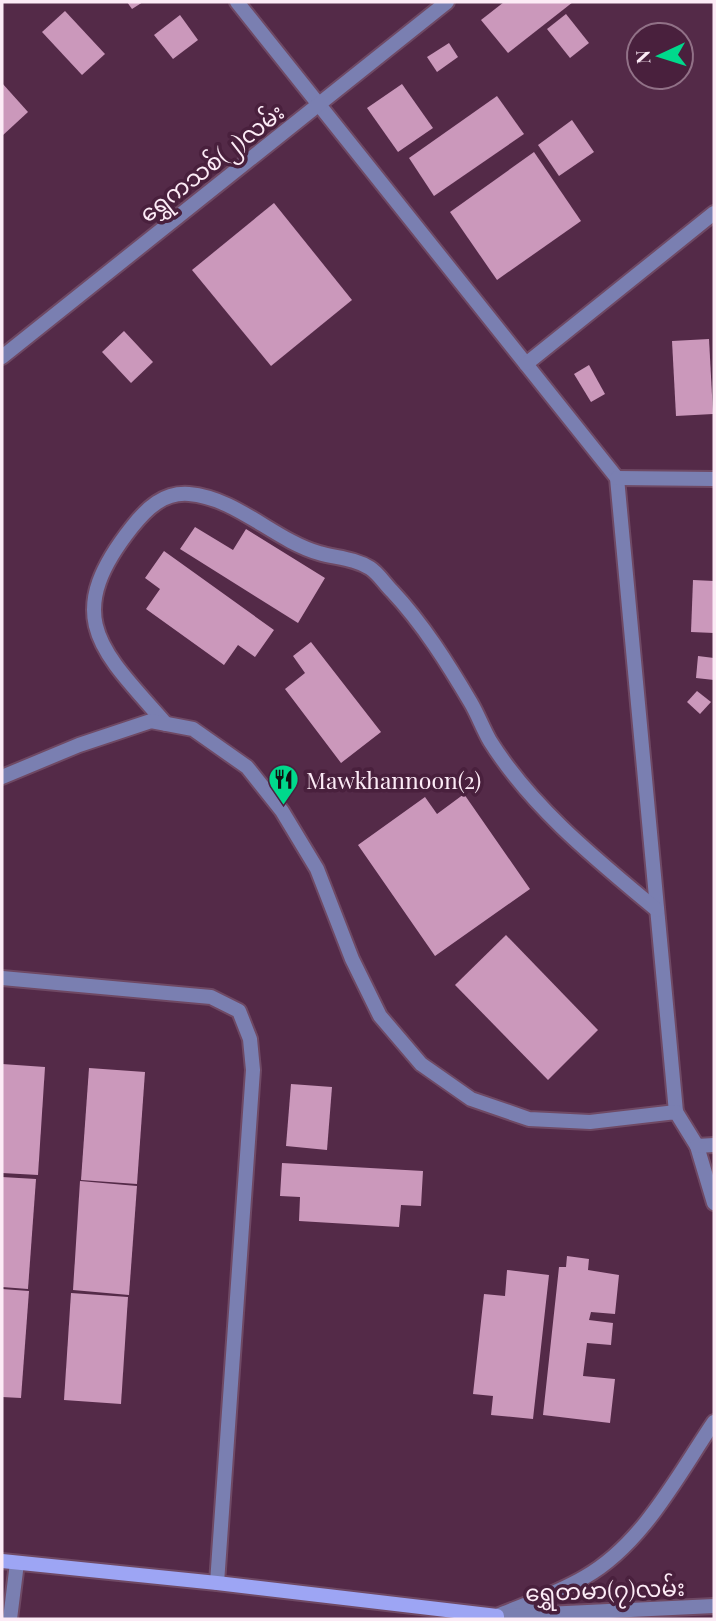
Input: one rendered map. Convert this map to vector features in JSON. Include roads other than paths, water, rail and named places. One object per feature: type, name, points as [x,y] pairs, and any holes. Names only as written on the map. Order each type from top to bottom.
[{"type":"street","points":[[237,2],[617,478],[676,1112],[697,1146],[714,1203]]},
{"type":"street","name":"ရွှေကသစ်(၂)လမ်း","points":[[2,357],[447,2]]},
{"type":"street","points":[[526,364],[714,213]]},
{"type":"street","points":[[617,478],[714,479]]},
{"type":"street","points":[[166,724],[107,658],[91,610],[102,568],[147,508],[168,497],[190,494],[232,508],[318,553],[345,558],[370,568],[413,614],[471,703],[490,741],[521,782],[587,852],[657,910]]},
{"type":"street","points":[[2,777],[79,745],[151,721],[193,729],[247,767],[282,811],[317,869],[352,959],[380,1016],[421,1064],[471,1099],[529,1119],[590,1122],[676,1112]]},
{"type":"street","points":[[2,978],[212,997],[239,1011],[250,1039],[253,1070],[218,1583]]},
{"type":"street","points":[[697,1146],[714,1145]]},
{"type":"street","points":[[10,1619],[9,1562],[218,1583],[497,1618],[586,1577],[628,1543],[714,1422]]},
{"type":"street","name":"ရွှေတမာ(၇)လမ်း","points":[[497,1618],[714,1606]]},
{"type":"place","name":"Mawkhannoon(2)","points":[[283,806]]}]
